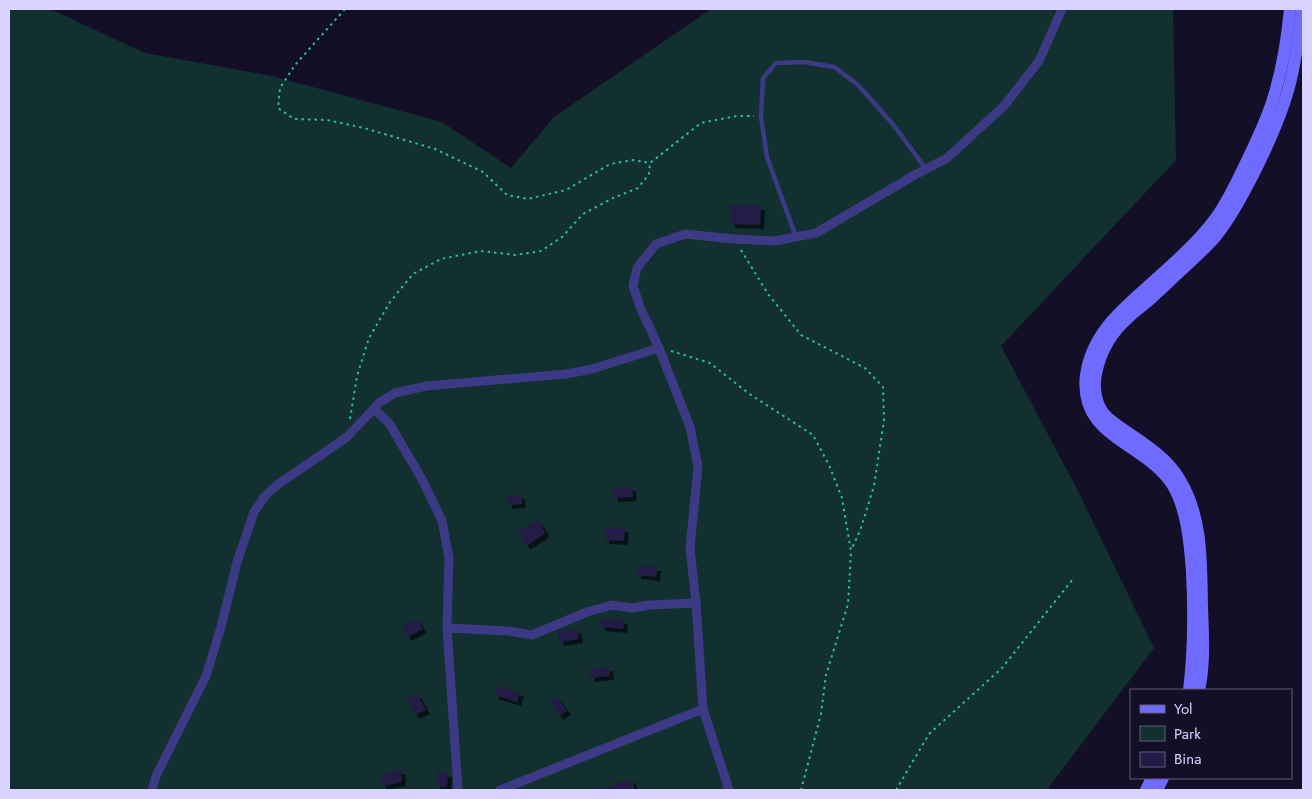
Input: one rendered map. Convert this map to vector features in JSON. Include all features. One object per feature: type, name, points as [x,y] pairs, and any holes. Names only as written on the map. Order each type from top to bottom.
[{"type":"main road","points":[[1189,689],[1192,670],[1194,602],[1190,541],[1185,518],[1172,484],[1164,474],[1152,462],[1099,423],[1086,400],[1086,373],[1099,337],[1112,319],[1193,245],[1215,220],[1232,190],[1259,135],[1272,102],[1280,72],[1290,9]]},
{"type":"main road","points":[[1199,689],[1203,632],[1200,550],[1194,515],[1187,493],[1169,465],[1105,415],[1094,387],[1095,375],[1108,341],[1127,318],[1200,254],[1228,220],[1242,196],[1260,162],[1290,87],[1302,9]]},
{"type":"street","points":[[729,790],[702,709],[696,603],[690,548],[698,468],[690,427],[633,286],[637,268],[656,244],[685,234],[774,241],[816,234],[947,158],[1004,106],[1039,61],[1062,9]]},
{"type":"street","points":[[152,790],[156,776],[206,676],[222,626],[236,562],[254,512],[265,496],[277,485],[347,437],[380,402],[395,393],[426,386],[566,374],[592,369],[659,348]]},
{"type":"street","points":[[374,409],[389,423],[422,479],[442,521],[449,558],[447,628],[458,790]]},
{"type":"street","points":[[447,628],[532,635],[588,612],[612,605],[631,608],[650,605],[696,603]]},
{"type":"street","points":[[500,790],[702,709]]},
{"type":"street","points":[[720,790],[724,776]]},
{"type":"lane","points":[[796,237],[766,157],[761,116],[763,78],[776,63],[804,62],[834,67],[857,84],[892,123],[926,169]]},
{"type":"path","points":[[345,9],[296,65],[280,88],[278,108],[294,119],[327,120],[364,128],[435,149],[483,172],[507,195],[528,199],[566,190],[610,164],[633,160],[650,163]]},
{"type":"path","points":[[347,437],[357,376],[369,338],[390,302],[413,274],[441,259],[481,251],[515,255],[541,251],[562,236],[583,214],[613,198],[638,188],[649,174],[650,163],[701,123],[737,116],[761,116]]},
{"type":"path","points":[[734,239],[768,294],[801,335],[865,368],[883,388],[884,420],[874,486],[860,531],[851,551]]},
{"type":"path","points":[[659,348],[710,363],[748,392],[813,435],[829,465],[842,498],[851,551],[848,604],[826,675],[821,714],[800,790]]},
{"type":"path","points":[[896,790],[929,734],[1002,668],[1073,579]]},
{"type":"green space","points":[[9,9],[50,9],[145,53],[272,76],[442,122],[511,168],[554,117],[711,9],[1173,9],[1176,160],[1001,346],[1077,489],[1154,648],[1049,787],[1049,790],[9,790]]},
{"type":"building","points":[[731,205],[761,206],[760,225],[731,224]]},
{"type":"building","points":[[632,487],[633,497],[614,498],[613,488]]},
{"type":"building","points":[[521,495],[522,504],[508,505],[507,496]]},
{"type":"building","points":[[538,520],[545,532],[526,546],[518,532]]},
{"type":"building","points":[[606,527],[625,528],[624,541],[605,540]]},
{"type":"building","points":[[637,566],[657,567],[656,577],[637,575]]},
{"type":"building","points":[[602,618],[624,620],[623,629],[601,627]]},
{"type":"building","points":[[417,619],[423,629],[407,637],[402,627]]},
{"type":"building","points":[[577,629],[579,639],[560,642],[558,632]]},
{"type":"building","points":[[609,667],[610,676],[590,678],[590,669]]},
{"type":"building","points":[[497,686],[520,693],[517,702],[494,695]]},
{"type":"building","points":[[417,693],[426,710],[415,715],[407,699]]},
{"type":"building","points":[[557,697],[567,711],[559,716],[550,702]]},
{"type":"building","points":[[401,770],[402,782],[382,786],[381,774]]},
{"type":"building","points":[[437,772],[448,773],[447,787],[436,786]]},
{"type":"building","points":[[632,779],[635,790],[604,790],[603,788]]}]
